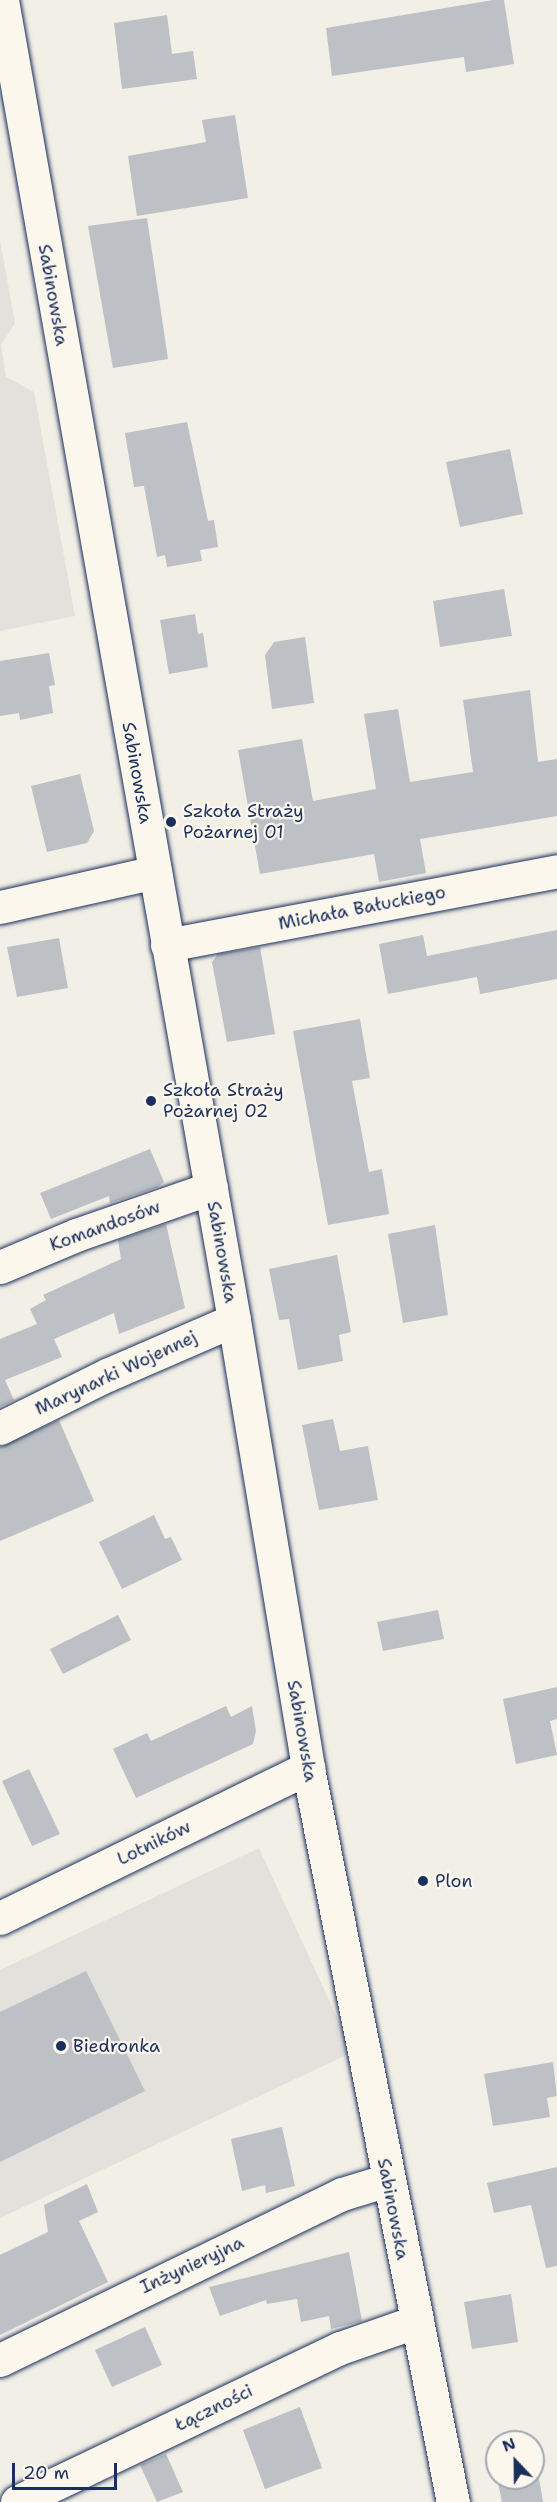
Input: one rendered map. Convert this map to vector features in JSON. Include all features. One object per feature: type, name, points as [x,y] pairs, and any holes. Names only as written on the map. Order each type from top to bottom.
[{"type":"street","name":"Sabinowska","points":[[2,0],[234,1320],[308,1768],[415,2322],[453,2502]]},
{"type":"street","name":"Michała Bałuckiego","points":[[167,945],[557,871]]},
{"type":"street","points":[[0,907],[155,872]]},
{"type":"street","name":"Komandosów","points":[[0,1267],[76,1234],[211,1188]]},
{"type":"street","name":"Marynarki Wojennej","points":[[0,1428],[107,1375],[234,1320]]},
{"type":"street","name":"Lotników","points":[[0,1918],[308,1768]]},
{"type":"street","name":"Inżynieryjna","points":[[0,2360],[342,2194],[388,2180]]},
{"type":"street","name":"Łączności","points":[[17,2502],[340,2348],[415,2322]]},
{"type":"shaded area","points":[[0,240],[15,323],[1,345],[6,377],[34,392],[75,616],[0,631]]},
{"type":"shaded area","points":[[259,1848],[353,2052],[0,2218],[0,1970]]},
{"type":"building","points":[[504,0],[514,64],[466,72],[464,57],[332,76],[326,28]]},
{"type":"building","points":[[167,15],[172,54],[193,51],[197,79],[122,89],[114,23]]},
{"type":"building","points":[[235,115],[248,198],[137,216],[128,156],[206,142],[202,120]]},
{"type":"building","points":[[147,218],[168,359],[113,368],[88,226]]},
{"type":"building","points":[[187,422],[208,521],[214,520],[218,547],[200,550],[202,561],[167,567],[165,555],[157,557],[144,486],[134,487],[125,433]]},
{"type":"building","points":[[510,449],[523,514],[460,527],[446,462]]},
{"type":"building","points":[[504,589],[512,636],[440,647],[433,601]]},
{"type":"building","points":[[195,614],[198,634],[203,633],[208,667],[169,674],[160,620]]},
{"type":"building","points":[[305,637],[314,703],[272,709],[265,655],[274,642]]},
{"type":"building","points":[[49,653],[55,685],[49,686],[53,713],[20,720],[19,713],[0,716],[0,661]]},
{"type":"building","points":[[530,690],[538,762],[557,759],[557,816],[420,839],[426,873],[379,882],[374,854],[260,874],[238,750],[302,739],[313,801],[376,789],[364,714],[398,709],[410,782],[473,772],[463,700]]},
{"type":"building","points":[[80,774],[94,831],[87,843],[47,852],[31,786]]},
{"type":"building","points":[[557,930],[557,979],[480,994],[477,977],[388,994],[379,944],[423,935],[427,956]]},
{"type":"building","points":[[59,938],[68,988],[17,997],[7,947]]},
{"type":"building","points":[[260,947],[275,1034],[227,1042],[212,962],[218,954]]},
{"type":"building","points":[[360,1019],[370,1078],[352,1081],[369,1172],[382,1169],[389,1214],[328,1225],[293,1031]]},
{"type":"building","points":[[150,1149],[164,1182],[158,1187],[110,1203],[109,1196],[51,1219],[40,1193]]},
{"type":"building","points":[[166,1224],[185,1308],[119,1334],[114,1313],[54,1339],[62,1357],[5,1380],[14,1400],[0,1407],[0,1339],[37,1324],[30,1309],[46,1300],[43,1295],[121,1259],[118,1240]]},
{"type":"building","points":[[435,1225],[448,1315],[403,1323],[388,1234]]},
{"type":"building","points":[[337,1255],[351,1332],[339,1335],[343,1361],[298,1370],[289,1319],[279,1320],[269,1269]]},
{"type":"building","points":[[333,1419],[340,1451],[368,1446],[378,1500],[319,1510],[302,1425]]},
{"type":"building","points":[[59,1420],[94,1501],[0,1541],[0,1447]]},
{"type":"building","points":[[154,1515],[165,1539],[171,1537],[182,1560],[122,1589],[99,1542]]},
{"type":"building","points":[[438,1610],[444,1639],[383,1651],[377,1622]]},
{"type":"building","points":[[118,1615],[131,1640],[63,1674],[50,1649]]},
{"type":"building","points":[[557,1687],[557,1719],[550,1721],[557,1755],[516,1764],[503,1699]]},
{"type":"building","points":[[226,1706],[231,1717],[252,1706],[256,1731],[253,1744],[136,1798],[113,1749],[147,1733],[151,1741]]},
{"type":"building","points":[[29,1769],[60,1834],[32,1846],[2,1781]]},
{"type":"building","name":"Biedronka","points":[[86,1971],[145,2091],[0,2162],[0,2012]]},
{"type":"building","points":[[553,2062],[557,2096],[547,2098],[550,2117],[493,2126],[484,2074]]},
{"type":"building","points":[[282,2127],[295,2186],[266,2193],[265,2185],[242,2191],[231,2139]]},
{"type":"building","points":[[557,2167],[557,2266],[546,2268],[531,2205],[494,2213],[487,2183]]},
{"type":"building","points":[[87,2184],[98,2212],[79,2221],[108,2282],[0,2335],[0,2255],[48,2232],[44,2205]]},
{"type":"building","points":[[349,2252],[362,2321],[331,2329],[329,2316],[301,2322],[297,2299],[267,2304],[266,2300],[220,2316],[209,2287]]},
{"type":"building","points":[[511,2294],[518,2342],[472,2349],[464,2302]]},
{"type":"building","points":[[145,2327],[162,2365],[112,2387],[95,2350]]},
{"type":"building","points":[[300,2407],[322,2468],[265,2489],[243,2430]]},
{"type":"building","points":[[166,2454],[183,2492],[157,2502],[140,2465]]},
{"type":"building","points":[[500,2490],[541,2490],[543,2502],[502,2502]]},
{"type":"place","name":"Szkoła Straży Pożarnej 01","points":[[171,822]]},
{"type":"place","name":"Szkoła Straży Pożarnej 02","points":[[151,1101]]},
{"type":"place","name":"Plon","points":[[423,1881]]},
{"type":"place","name":"Biedronka","points":[[61,2046]]}]
